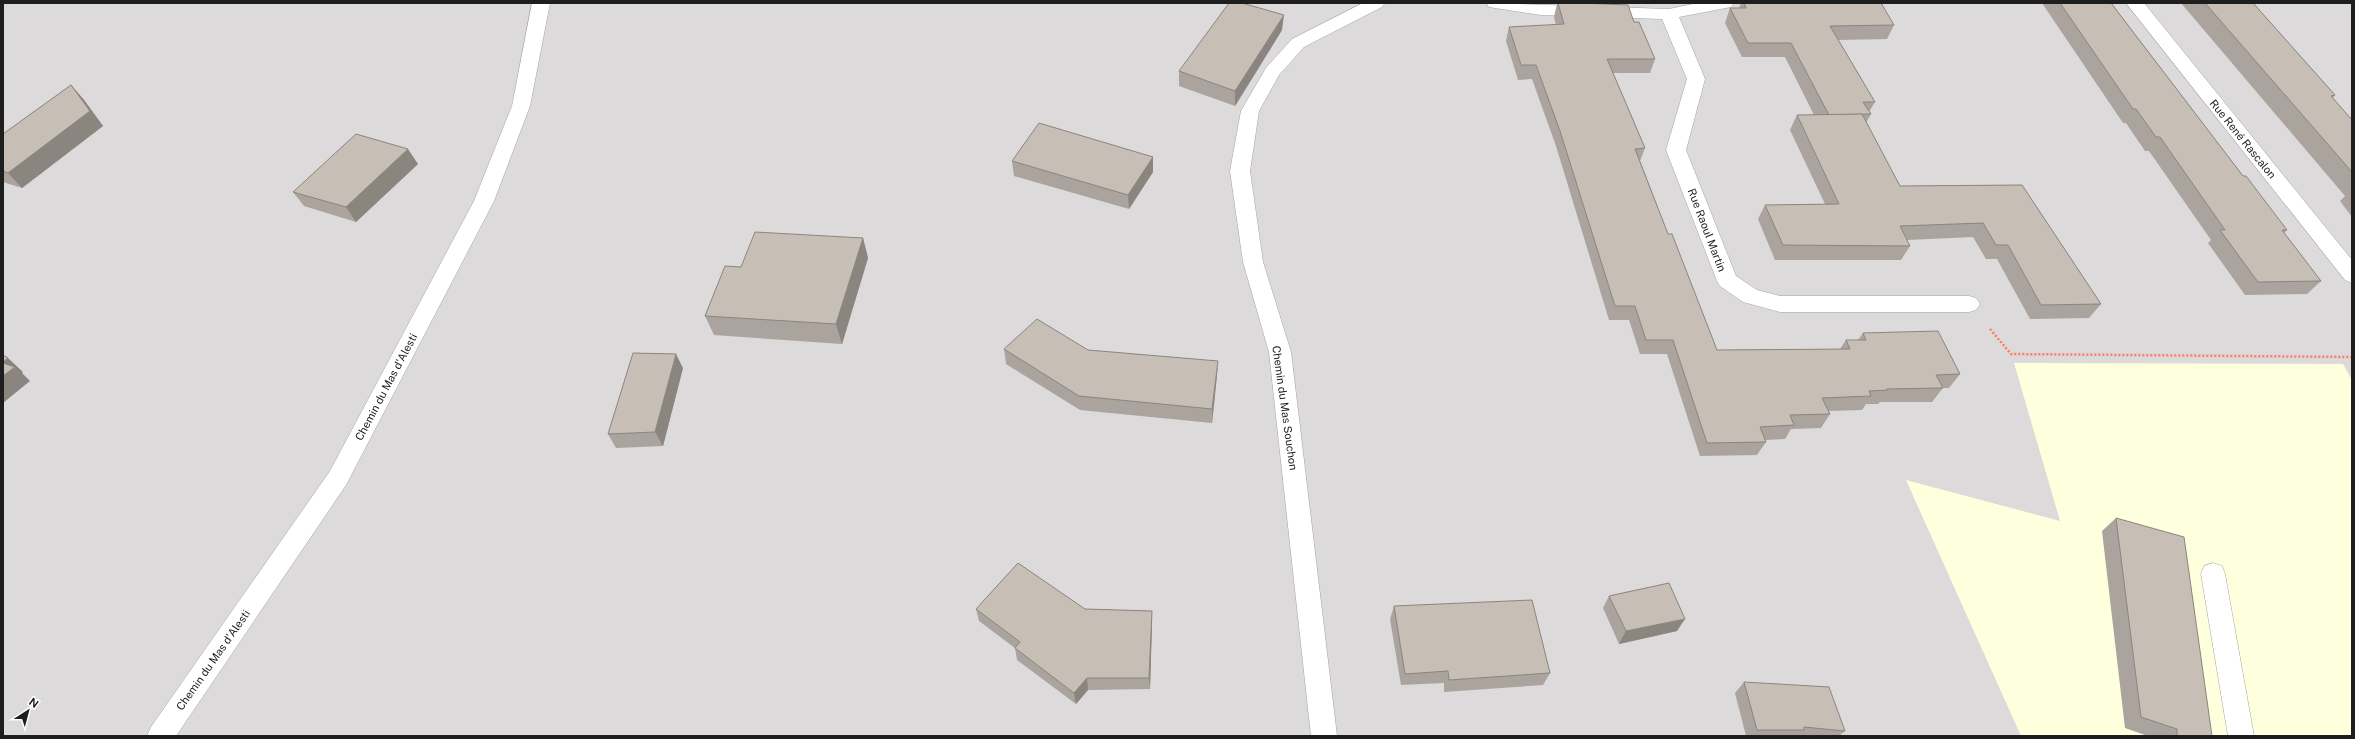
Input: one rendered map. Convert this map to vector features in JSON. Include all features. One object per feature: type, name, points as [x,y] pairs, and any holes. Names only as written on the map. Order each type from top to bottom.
[{"type":"street","name":"Chemin du Mas d'Alesti","points":[[160,736],[338,478],[480,208],[521,106],[541,3]]},
{"type":"street","name":"Chemin du Mas Souchon","points":[[1324,736],[1280,352],[1252,262],[1240,171],[1250,112],[1272,72],[1298,43],[1376,3]]},
{"type":"street","points":[[1496,3],[1541,10],[1669,14],[1725,3]]},
{"type":"street","name":"Rue René Rascalon","points":[[2135,3],[2352,275]]},
{"type":"street","name":"Rue Raoul Martin","points":[[1669,14],[1696,79],[1676,150],[1727,281],[1750,296],[1780,304],[1968,304]]},
{"type":"street","points":[[2213,574],[2241,736]]},
{"type":"path","points":[[1968,304],[2011,354],[2352,357]]},
{"type":"shaded area","points":[[3,3],[2352,3],[2352,736],[3,736]]},
{"type":"shaded area","points":[[2014,363],[2343,364],[2352,380],[2352,736],[2021,736],[1906,480],[2060,521]]},
{"type":"building","points":[[1229,3],[1242,3],[1284,15],[1235,91],[1179,71]]},
{"type":"building","points":[[1558,3],[1628,5],[1634,22],[1639,22],[1655,59],[1607,59],[1645,148],[1635,149],[1668,234],[1672,234],[1717,350],[1850,349],[1846,340],[1866,340],[1863,333],[1938,331],[1960,374],[1936,375],[1943,388],[1887,389],[1888,390],[1869,391],[1871,396],[1822,398],[1830,414],[1790,415],[1794,425],[1760,427],[1766,442],[1707,443],[1673,340],[1646,340],[1635,306],[1615,306],[1560,131],[1536,65],[1521,65],[1509,27],[1564,24]]},
{"type":"building","points":[[1744,3],[1881,3],[1894,25],[1830,26],[1875,102],[1863,102],[1871,114],[1829,115],[1791,43],[1748,43],[1730,8],[1746,8]]},
{"type":"building","points":[[2060,3],[2111,3],[2243,176],[2246,176],[2287,230],[2282,230],[2321,281],[2258,282],[2220,230],[2225,230],[2160,137],[2156,137],[2136,109],[2133,109]]},
{"type":"building","points":[[2205,3],[2253,3],[2335,95],[2331,96],[2352,120],[2352,172]]},
{"type":"building","points":[[71,85],[90,111],[8,173],[3,171],[3,134]]},
{"type":"building","points":[[1862,114],[1900,186],[2022,185],[2101,304],[2041,305],[2008,245],[1996,245],[1983,223],[1900,226],[1910,246],[1783,245],[1765,205],[1839,204],[1797,115]]},
{"type":"building","points":[[1039,123],[1153,157],[1128,195],[1012,161]]},
{"type":"building","points":[[356,134],[408,149],[346,207],[293,192]]},
{"type":"building","points":[[755,232],[863,238],[836,324],[705,316],[725,266],[741,267]]},
{"type":"building","points":[[1037,319],[1088,350],[1218,361],[1212,409],[1079,396],[1004,349]]},
{"type":"building","points":[[633,353],[676,354],[655,432],[608,434]]},
{"type":"building","points":[[3,355],[8,358],[3,362]]},
{"type":"building","points":[[3,363],[15,367],[3,376]]},
{"type":"building","points":[[2116,518],[2184,537],[2212,736],[2177,736],[2177,729],[2141,717]]},
{"type":"building","points":[[1018,563],[1085,609],[1152,611],[1149,678],[1087,678],[1074,693],[1015,648],[1020,642],[976,609]]},
{"type":"building","points":[[1669,583],[1685,619],[1626,631],[1609,596]]},
{"type":"building","points":[[1532,600],[1550,673],[1449,680],[1448,671],[1405,674],[1394,606]]},
{"type":"building","points":[[1744,682],[1829,687],[1845,731],[1804,727],[1804,730],[1757,730]]}]
